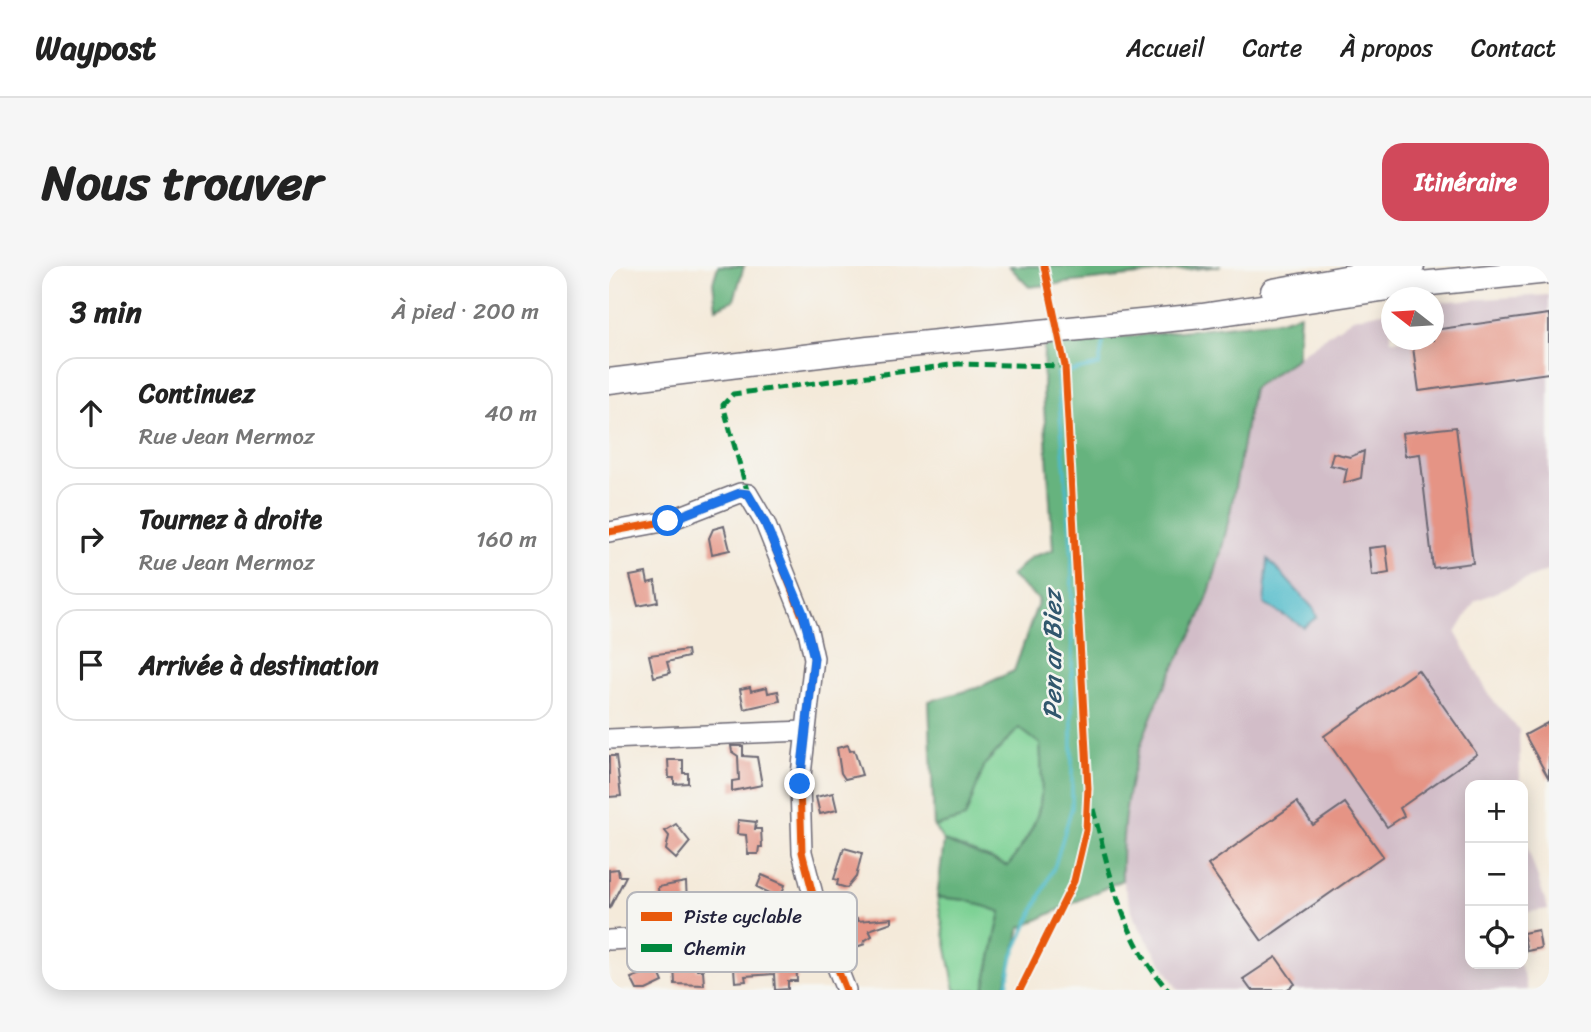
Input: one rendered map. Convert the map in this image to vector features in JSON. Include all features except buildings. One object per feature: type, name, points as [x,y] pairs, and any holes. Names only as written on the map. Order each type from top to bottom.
[{"type":"main road","points":[[1084,327],[1412,266]]},
{"type":"main road","points":[[609,381],[739,363],[1202,316],[1345,297],[1401,286],[1549,271]]},
{"type":"street","points":[[609,532],[668,521],[740,493],[748,494],[765,523],[808,631],[814,658],[798,818],[802,852],[812,892]]},
{"type":"street","points":[[609,739],[805,732]]},
{"type":"street","points":[[609,940],[627,939]]},
{"type":"street","points":[[839,972],[846,990]]},
{"type":"shaded area","points":[[1549,295],[1549,570],[1475,601],[1456,633],[1490,697],[1519,730],[1520,780],[1465,780],[1465,969],[1522,969],[1528,990],[1178,990],[1135,920],[1122,880],[1121,829],[1135,756],[1168,679],[1199,618],[1221,556],[1253,388],[1353,318],[1381,312],[1381,350],[1444,350],[1444,301]]},
{"type":"shaded area","points":[[1528,849],[1548,909],[1528,912]]},
{"type":"green space","points":[[718,266],[744,266],[734,300],[716,308],[713,282]]},
{"type":"green space","points":[[1009,266],[1221,266],[1029,287]]},
{"type":"green space","points":[[1300,314],[1297,358],[1253,388],[1232,504],[1210,590],[1196,625],[1156,704],[1138,753],[1127,801],[1122,880],[1020,928],[1004,990],[984,990],[1001,912],[966,900],[937,897],[944,841],[1008,866],[1029,835],[1039,809],[1042,781],[1040,744],[1019,728],[985,764],[965,818],[934,827],[929,701],[977,688],[1014,671],[1039,600],[1011,576],[1031,557],[1053,550],[1043,390],[1044,346],[1280,320]]},
{"type":"green space","points":[[1019,728],[1040,743],[1041,795],[1039,809],[1029,835],[1008,866],[944,841],[934,827],[965,818],[985,764]]},
{"type":"green space","points":[[937,897],[966,900],[1001,911],[984,990],[955,990]]},
{"type":"water","points":[[1268,559],[1314,609],[1317,617],[1304,627],[1264,604]]},
{"type":"waterway","name":"Pen ar Biez","points":[[1006,990],[1013,955],[1055,865],[1072,807],[1072,557],[1057,374],[1099,365],[1103,343]]},
{"type":"marked path","points":[[748,494],[723,405],[733,394],[958,364],[1065,366]]},
{"type":"marked path","points":[[1093,809],[1112,881],[1129,927],[1139,949],[1168,990]]},
{"type":"cycle path","points":[[1020,990],[1074,881],[1086,830],[1088,788],[1065,366],[1044,266]]},
{"type":"cycle path","points":[[609,532],[668,521],[740,493],[748,494],[765,523],[808,631],[814,658],[800,784],[802,852],[812,892]]},
{"type":"cycle path","points":[[839,972],[846,990]]},
{"type":"route","points":[[668,521],[740,493],[748,494],[758,508],[803,613],[814,658],[800,784]]}]
